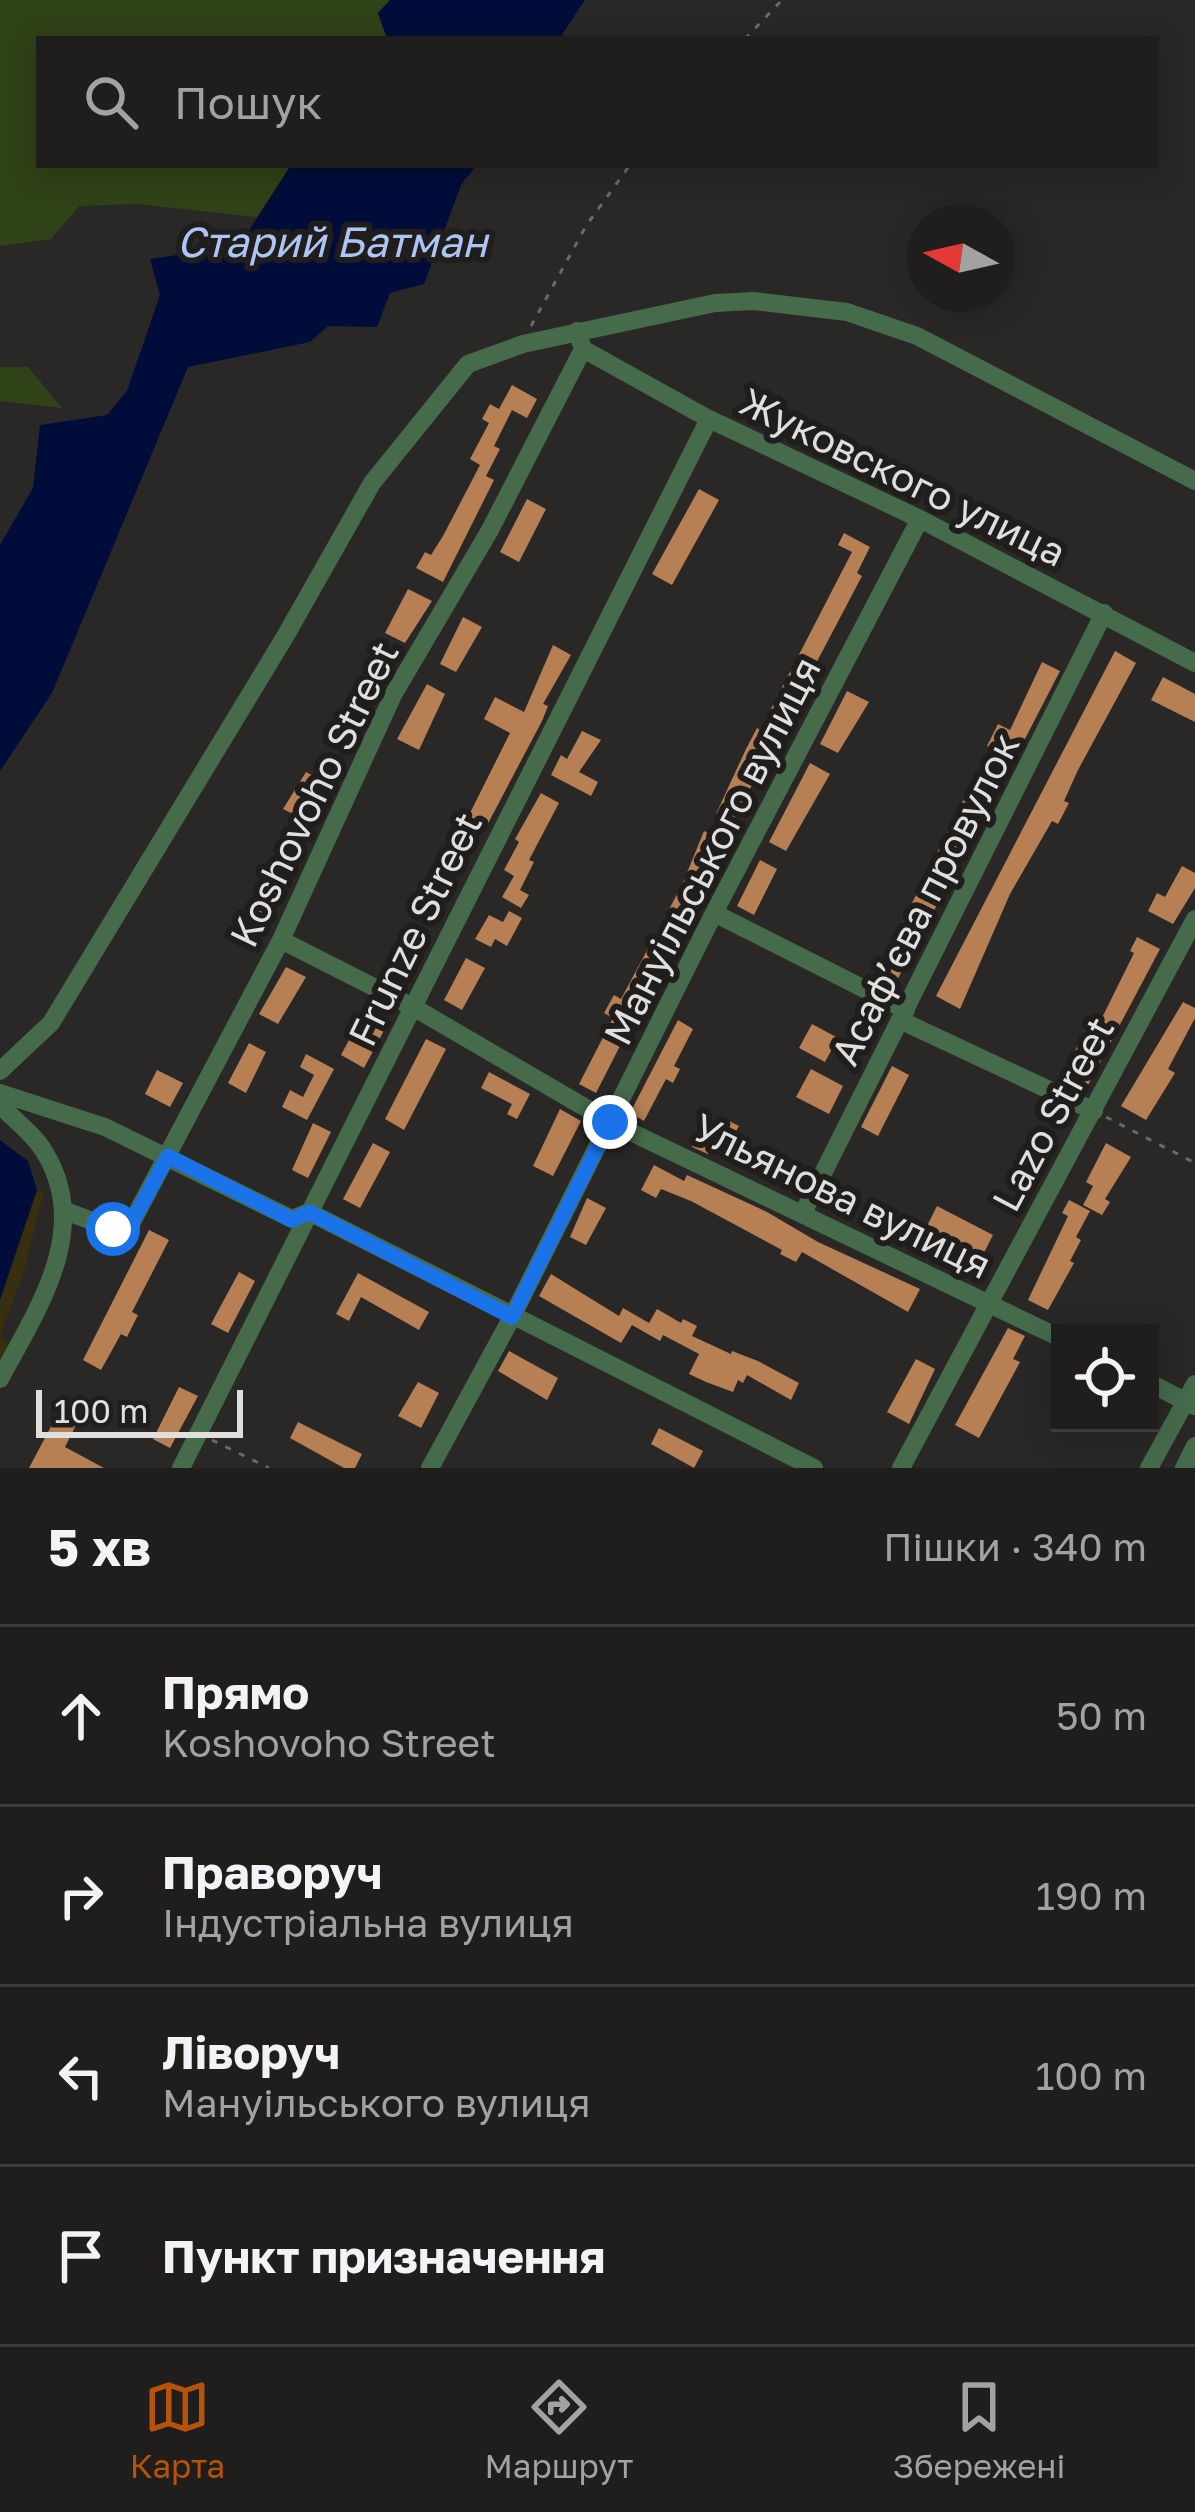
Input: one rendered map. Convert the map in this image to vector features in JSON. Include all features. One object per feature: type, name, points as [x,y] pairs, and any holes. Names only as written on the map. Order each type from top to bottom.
[{"type":"street","points":[[0,1071],[51,1023],[286,635],[372,483],[468,364],[523,344],[580,340],[715,303],[847,312],[916,335],[1195,481]]},
{"type":"street","name":"Жуковского улица","points":[[580,340],[709,419],[920,519],[1195,663]]},
{"type":"street","name":"Koshovoho Street","points":[[63,1210],[113,1229],[132,1222],[281,940],[393,695],[490,530],[580,340]]},
{"type":"street","name":"Frunze Street","points":[[181,1468],[709,419]]},
{"type":"street","name":"Мануільського вулиця","points":[[430,1468],[920,519]]},
{"type":"street","name":"Асаф’єва провулок","points":[[803,1213],[1104,613]]},
{"type":"street","points":[[714,913],[1094,1111]]},
{"type":"street","name":"Lazo Street","points":[[901,1468],[1195,919]]},
{"type":"street","name":"Ульянова вулиця","points":[[281,940],[413,1006],[610,1122],[1051,1334]]},
{"type":"street","points":[[0,1093],[105,1126],[292,1220],[309,1212],[814,1468]]},
{"type":"street","points":[[0,1106],[44,1151],[62,1194],[64,1238],[42,1300],[0,1379]]},
{"type":"street","points":[[1149,1468],[1192,1397],[1159,1386]]},
{"type":"street","points":[[1184,1468],[1195,1446]]},
{"type":"path","points":[[748,36],[782,0]]},
{"type":"path","points":[[523,344],[586,226],[628,168]]},
{"type":"path","points":[[1094,1111],[1195,1163]]},
{"type":"path","points":[[199,1433],[269,1468]]},
{"type":"green space","points":[[0,0],[390,0],[378,13],[386,36],[36,36],[36,168],[289,168],[257,217],[137,204],[79,206],[51,239],[0,246]]},
{"type":"green space","points":[[0,367],[28,367],[62,408],[0,401]]},
{"type":"sand","points":[[37,1190],[44,1191],[24,1271],[0,1336],[0,1300]]},
{"type":"sand","points":[[0,1336],[9,1343],[0,1359]]},
{"type":"water","points":[[390,0],[585,0],[561,36],[386,36],[378,13]]},
{"type":"water","name":"Старий Батман","points":[[289,168],[474,168],[462,183],[424,284],[390,293],[377,327],[328,326],[310,342],[188,367],[52,693],[0,771],[0,545],[33,488],[40,425],[107,415],[127,391],[160,295],[150,259],[239,246]]},
{"type":"water","points":[[0,1140],[28,1161],[37,1190],[0,1300]]},
{"type":"building","points":[[512,385],[537,399],[527,418],[512,410],[486,476],[494,480],[443,582],[416,568],[443,536],[480,465],[470,459],[489,423],[482,419],[490,404],[499,409]]},
{"type":"building","points":[[699,489],[719,500],[672,585],[652,574]]},
{"type":"building","points":[[527,499],[546,509],[519,562],[500,552]]},
{"type":"building","points":[[844,533],[870,547],[857,573],[862,576],[732,823],[716,814],[852,552],[838,545]]},
{"type":"building","points":[[408,589],[432,601],[405,643],[385,633]]},
{"type":"building","points":[[463,617],[482,627],[456,672],[440,664]]},
{"type":"building","points":[[553,645],[571,655],[484,831],[466,821],[510,733],[484,719],[495,697],[524,712]]},
{"type":"building","points":[[1115,651],[1136,663],[1078,770],[1058,824],[1052,821],[1010,894],[960,1009],[936,996]]},
{"type":"building","points":[[1042,662],[1060,671],[1014,760],[987,746],[998,724],[1010,730]]},
{"type":"building","points":[[1163,677],[1195,694],[1195,722],[1151,700]]},
{"type":"building","points":[[427,684],[445,694],[419,750],[397,739]]},
{"type":"building","points":[[847,691],[869,702],[838,753],[820,744]]},
{"type":"building","points":[[582,731],[601,740],[579,772],[598,782],[591,796],[551,775],[561,755],[567,759]]},
{"type":"building","points":[[810,763],[830,774],[786,851],[769,842]]},
{"type":"building","points":[[306,772],[333,786],[324,805],[309,797],[299,817],[283,809]]},
{"type":"building","points":[[541,793],[559,803],[529,860],[534,862],[520,890],[529,895],[521,908],[502,897],[514,876],[504,870]]},
{"type":"building","points":[[966,795],[989,807],[893,988],[874,979]]},
{"type":"building","points":[[704,831],[724,842],[596,1093],[579,1084],[613,1018],[604,1013],[614,995],[621,999],[682,885]]},
{"type":"building","points":[[760,860],[777,869],[754,915],[737,906]]},
{"type":"building","points":[[273,863],[288,871],[274,896],[280,899],[269,921],[252,913]]},
{"type":"building","points":[[1182,866],[1195,873],[1195,888],[1173,924],[1148,911],[1157,893],[1165,897]]},
{"type":"building","points":[[509,911],[522,918],[507,946],[495,939],[491,947],[475,939],[489,915],[503,922]]},
{"type":"building","points":[[1137,937],[1160,949],[1088,1085],[1065,1073],[1086,1027],[1095,1032],[1134,953],[1130,951]]},
{"type":"building","points":[[466,958],[485,968],[462,1010],[444,1000]]},
{"type":"building","points":[[286,967],[306,977],[278,1024],[259,1014]]},
{"type":"building","points":[[1183,1002],[1195,1008],[1195,1018],[1168,1069],[1175,1073],[1146,1120],[1121,1106]]},
{"type":"building","points":[[366,1008],[389,1021],[364,1068],[341,1055]]},
{"type":"building","points":[[678,1020],[693,1029],[674,1066],[680,1069],[673,1083],[666,1079],[644,1121],[630,1113]]},
{"type":"building","points":[[812,1024],[838,1038],[825,1062],[799,1048]]},
{"type":"building","points":[[426,1039],[446,1049],[404,1130],[385,1119]]},
{"type":"building","points":[[249,1043],[266,1052],[246,1093],[228,1083]]},
{"type":"building","points":[[306,1054],[334,1069],[307,1120],[282,1107],[290,1090],[303,1097],[314,1075],[300,1067]]},
{"type":"building","points":[[892,1066],[909,1075],[878,1136],[861,1127]]},
{"type":"building","points":[[811,1069],[843,1086],[829,1114],[796,1097]]},
{"type":"building","points":[[157,1070],[183,1083],[170,1107],[145,1094]]},
{"type":"building","points":[[489,1072],[530,1094],[517,1119],[507,1114],[512,1104],[481,1088]]},
{"type":"building","points":[[560,1109],[581,1121],[553,1176],[533,1166]]},
{"type":"building","points":[[721,1117],[739,1126],[732,1138],[720,1132],[708,1154],[692,1147],[704,1124],[715,1129]]},
{"type":"building","points":[[313,1123],[331,1132],[308,1178],[292,1170]]},
{"type":"building","points":[[373,1143],[390,1152],[360,1208],[343,1199]]},
{"type":"building","points":[[1106,1143],[1131,1157],[1105,1199],[1110,1202],[1102,1215],[1083,1205],[1093,1186],[1086,1182]]},
{"type":"building","points":[[654,1165],[767,1212],[818,1242],[920,1289],[908,1312],[802,1252],[796,1262],[780,1254],[782,1250],[691,1201],[661,1189],[656,1198],[641,1190]]},
{"type":"building","points":[[587,1198],[606,1208],[586,1245],[570,1237]]},
{"type":"building","points":[[1069,1200],[1090,1211],[1076,1237],[1081,1240],[1070,1261],[1074,1263],[1048,1310],[1028,1300],[1068,1216],[1062,1213]]},
{"type":"building","points":[[937,1206],[993,1235],[972,1276],[917,1246]]},
{"type":"building","points":[[149,1230],[169,1240],[132,1312],[138,1315],[127,1337],[121,1334],[101,1370],[83,1360]]},
{"type":"building","points":[[239,1272],[255,1281],[228,1333],[211,1324]]},
{"type":"building","points":[[358,1273],[429,1312],[419,1330],[361,1297],[349,1321],[336,1314]]},
{"type":"building","points":[[551,1274],[619,1316],[623,1308],[649,1323],[657,1309],[697,1326],[692,1336],[758,1361],[799,1383],[791,1400],[747,1375],[743,1383],[738,1380],[733,1392],[689,1374],[699,1354],[663,1335],[660,1341],[632,1325],[621,1343],[539,1296]]},
{"type":"building","points":[[1008,1328],[1025,1336],[1013,1359],[1020,1362],[979,1438],[955,1425]]},
{"type":"building","points":[[509,1351],[558,1378],[547,1400],[498,1371]]},
{"type":"building","points":[[916,1359],[935,1369],[909,1424],[887,1412]]},
{"type":"building","points":[[418,1382],[439,1393],[421,1428],[398,1416]]},
{"type":"building","points":[[179,1387],[198,1396],[170,1448],[153,1439]]},
{"type":"building","points":[[57,1415],[76,1425],[65,1447],[104,1468],[29,1468]]},
{"type":"building","points":[[298,1422],[362,1454],[355,1468],[344,1468],[290,1438]]},
{"type":"building","points":[[659,1428],[703,1451],[694,1468],[651,1444]]},
{"type":"route","points":[[113,1229],[132,1222],[168,1156],[292,1220],[309,1212],[512,1317],[610,1122]]}]
